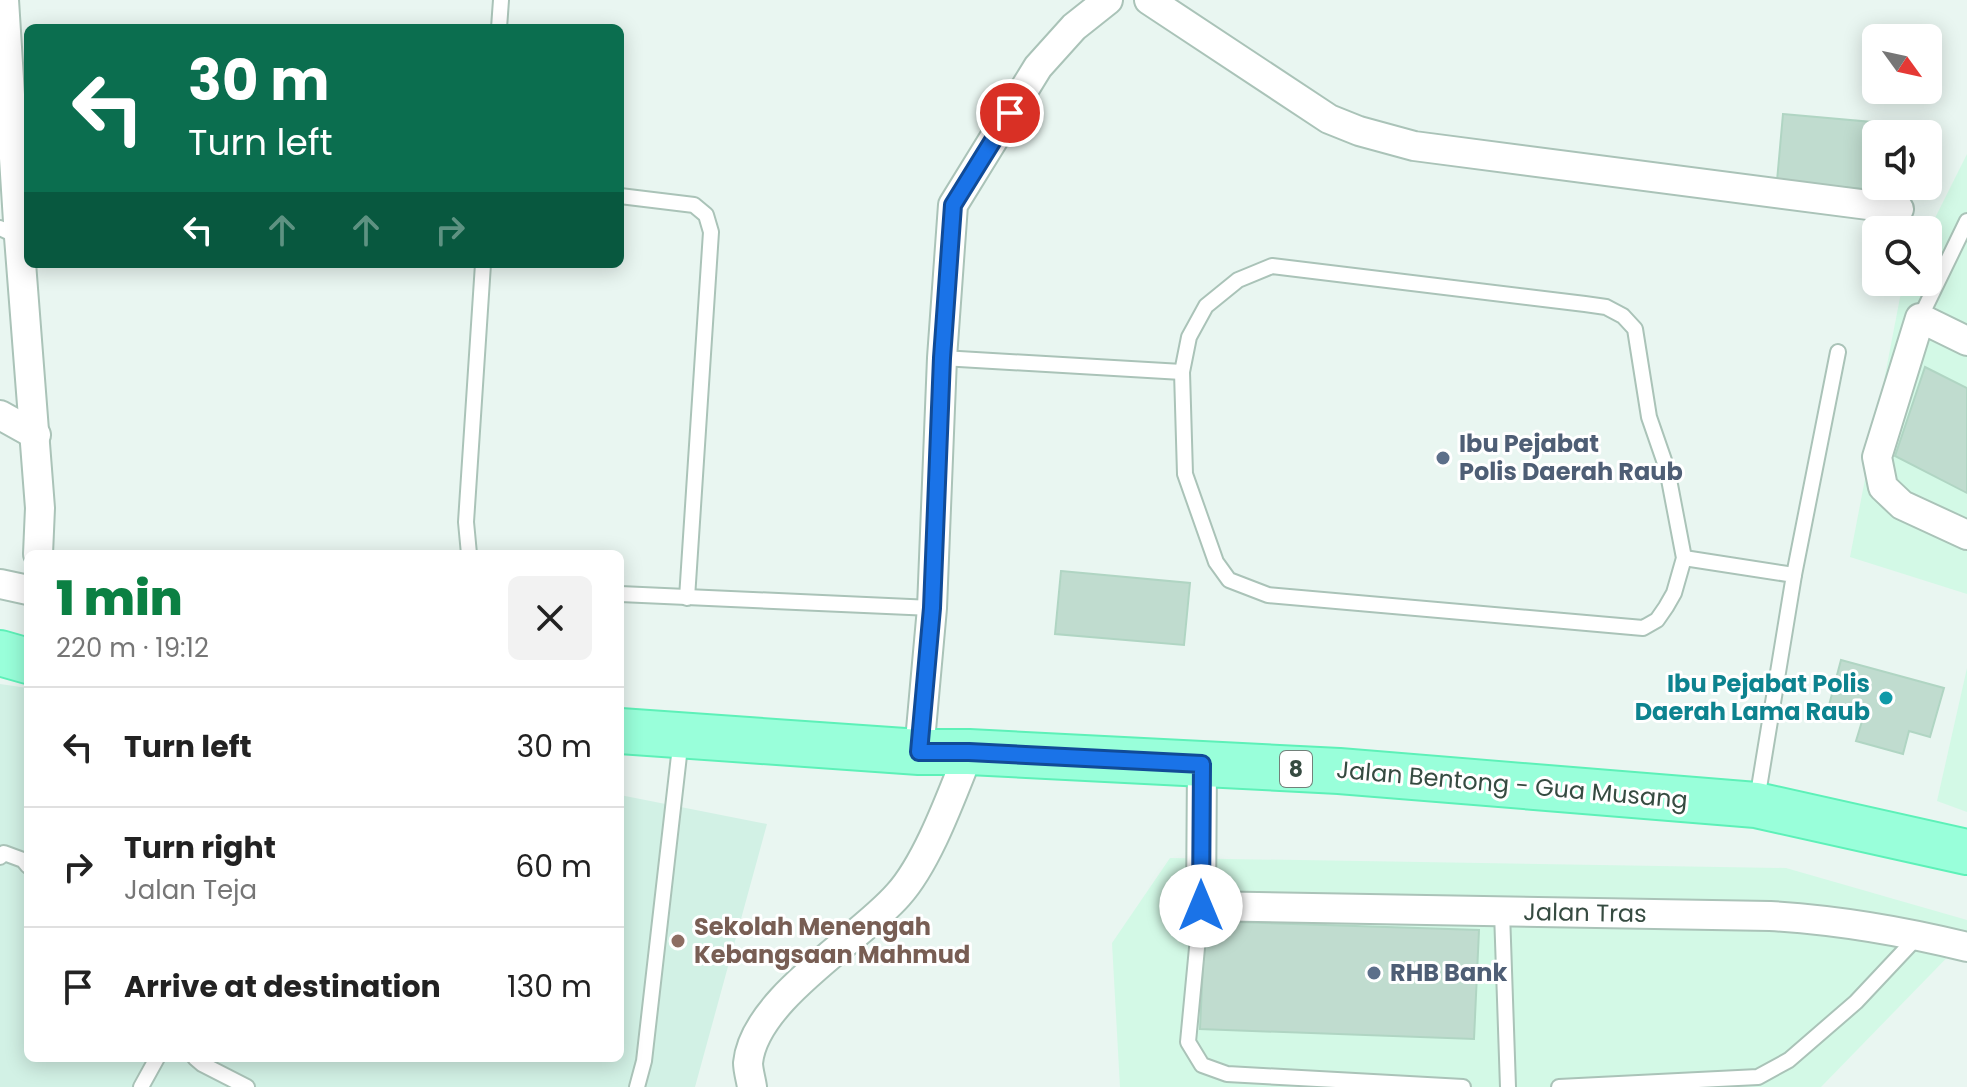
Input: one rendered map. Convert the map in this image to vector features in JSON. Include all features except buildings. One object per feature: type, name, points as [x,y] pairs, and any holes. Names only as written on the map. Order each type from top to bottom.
[{"type":"main road","points":[[0,653],[24,660]]},
{"type":"main road","name":"Jalan Bentong - Gua Musang","points":[[624,731],[919,752],[1339,771],[1756,805],[1965,847]]},
{"type":"street","points":[[4,0],[10,233],[36,435],[40,508],[38,550]]},
{"type":"street","points":[[919,752],[932,608],[942,358],[953,205],[1038,67],[1074,27],[1108,0]]},
{"type":"street","points":[[1149,0],[1329,119],[1359,131],[1414,146],[1899,209]]},
{"type":"street","points":[[1967,341],[1920,318],[1877,457],[1883,487],[1902,505],[1967,535]]},
{"type":"street","points":[[0,415],[36,435]]},
{"type":"street","points":[[0,584],[24,589]]},
{"type":"street","points":[[752,1087],[748,1063],[758,1032],[799,984],[899,895],[943,818],[969,752]]},
{"type":"street","points":[[1201,906],[1202,764]]},
{"type":"street","name":"Jalan Tras","points":[[1201,906],[1770,916],[1826,920],[1919,935],[1967,947]]},
{"type":"lane","points":[[499,24],[501,0]]},
{"type":"lane","points":[[624,196],[694,205],[706,215],[711,232],[687,598]]},
{"type":"lane","points":[[1920,318],[1967,221]]},
{"type":"lane","points":[[1272,266],[1606,307],[1623,316],[1635,329],[1649,417],[1667,469],[1684,558],[1674,593],[1666,607],[1657,620],[1643,628],[1268,595],[1229,580],[1216,562],[1185,474],[1182,372],[1189,337],[1206,306],[1238,280],[1272,266]]},
{"type":"lane","points":[[469,550],[466,522],[483,268]]},
{"type":"lane","points":[[1756,805],[1794,575],[1838,352]]},
{"type":"lane","points":[[942,358],[1182,372]]},
{"type":"lane","points":[[1684,558],[1794,575]]},
{"type":"lane","points":[[624,594],[932,608]]},
{"type":"lane","points":[[637,1087],[644,1061],[681,734]]},
{"type":"lane","points":[[0,857],[4,853],[24,863]]},
{"type":"lane","points":[[1201,906],[1188,1042],[1202,1065],[1227,1074],[1463,1087]]},
{"type":"lane","points":[[1502,912],[1508,1087]]},
{"type":"lane","points":[[1559,1087],[1758,1077],[1789,1060],[1856,1002],[1919,935]]},
{"type":"lane","points":[[141,1087],[155,1062]]},
{"type":"lane","points":[[200,1062],[247,1087]]},
{"type":"shaded area","points":[[1967,154],[1967,594],[1850,557],[1900,296],[1942,296],[1942,216],[1936,216]]},
{"type":"shaded area","points":[[1967,668],[1967,812],[1937,801]]},
{"type":"shaded area","name":"Sekolah Menengah Kebangsaan Mahmud","points":[[0,684],[24,687],[24,1062],[624,1062],[624,796],[767,824],[695,1087],[0,1087]]},
{"type":"shaded area","points":[[1170,858],[1786,868],[1967,920],[1967,937],[1821,1087],[1120,1087],[1112,943]]},
{"type":"place","name":"Ibu Pejabat Polis Daerah Raub","points":[[1443,458]]},
{"type":"place","name":"Ibu Pejabat Polis Daerah Lama Raub","points":[[1886,698]]},
{"type":"place","name":"Sekolah Menengah Kebangsaan Mahmud","points":[[678,941]]},
{"type":"place","name":"RHB Bank","points":[[1374,973]]},
{"type":"route","points":[[1010,113],[953,205],[948,238],[932,608],[919,752],[1202,764],[1201,906]]}]
